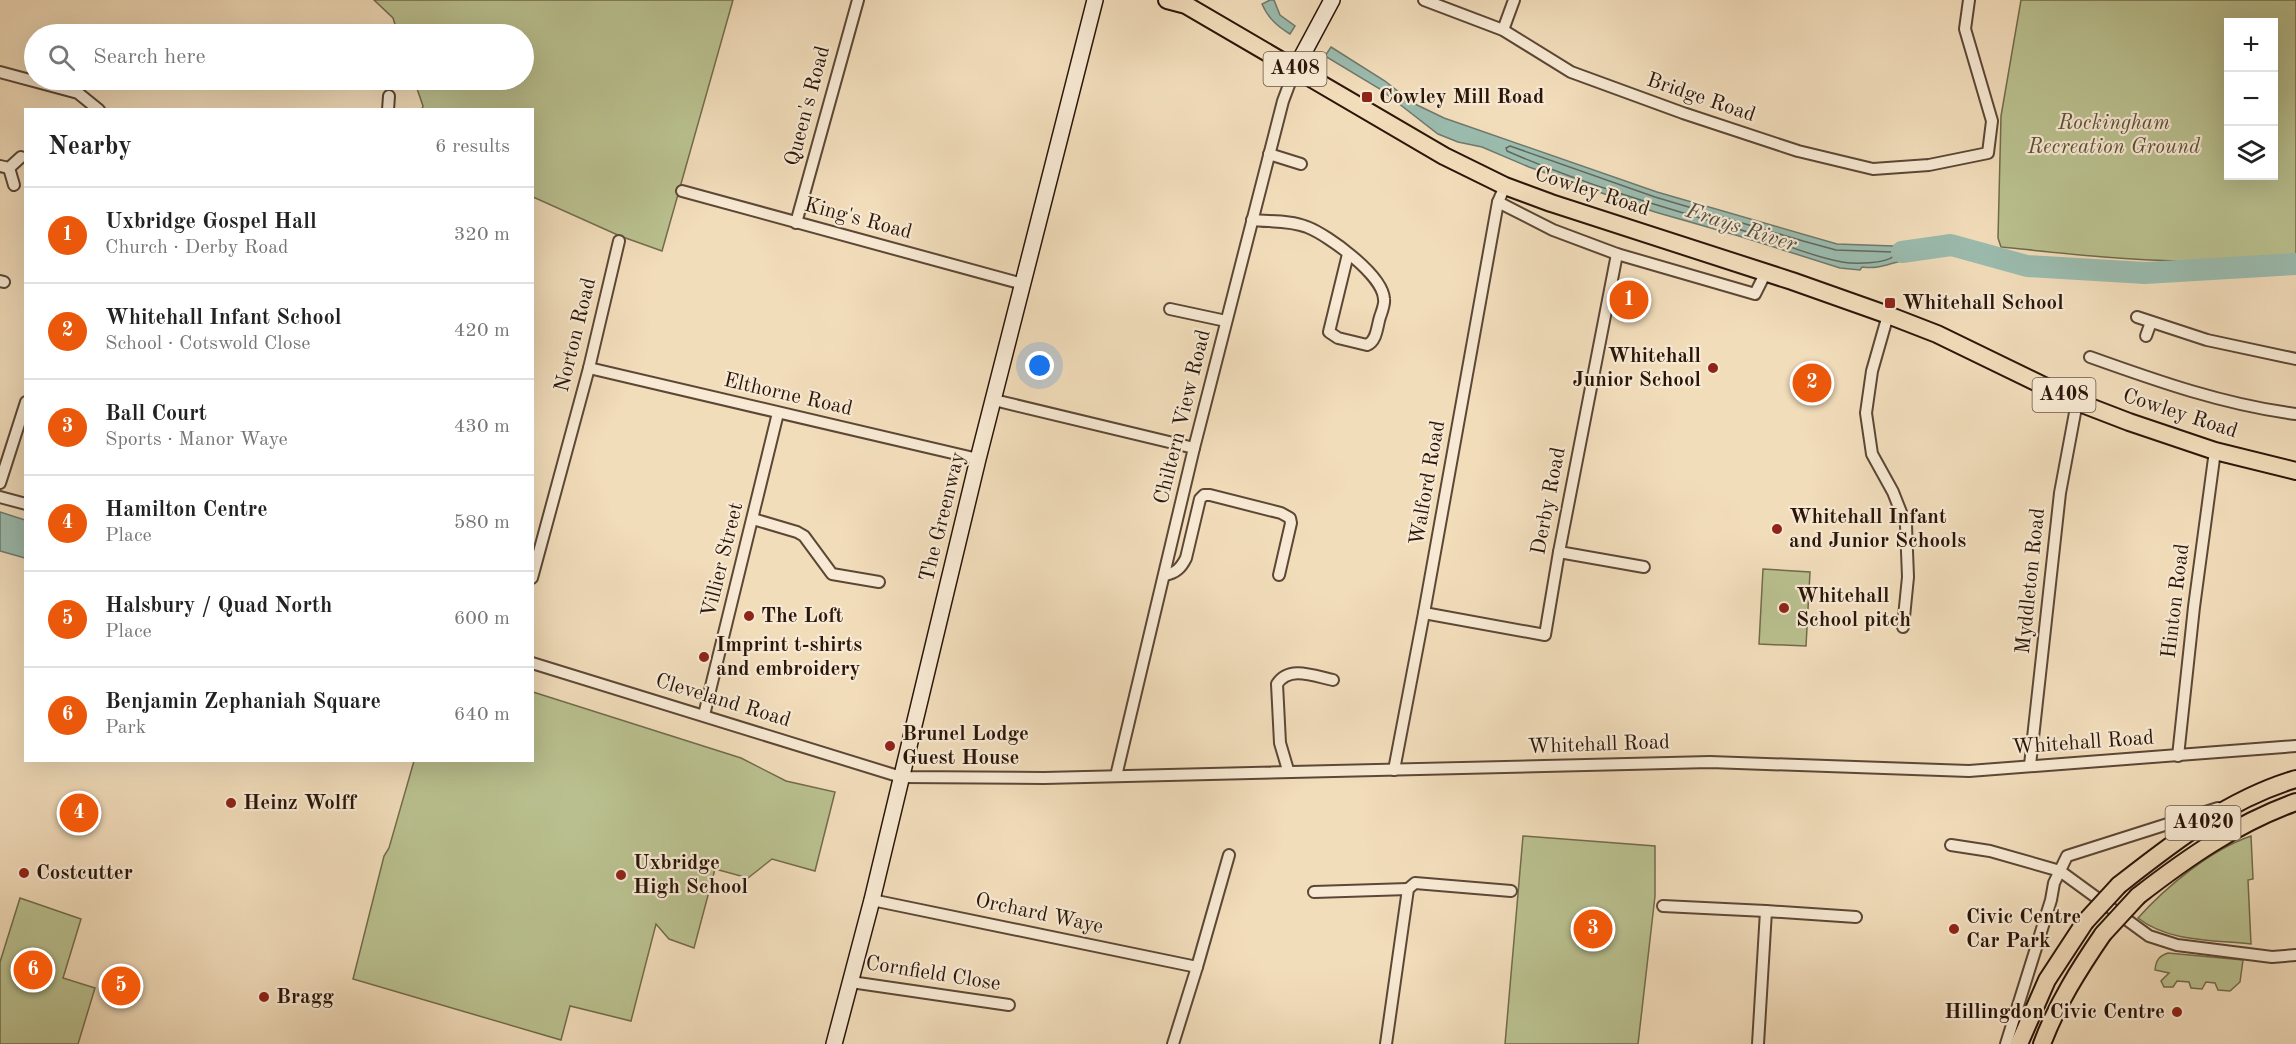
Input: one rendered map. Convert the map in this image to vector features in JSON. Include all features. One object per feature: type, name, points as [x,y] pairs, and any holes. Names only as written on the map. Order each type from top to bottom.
[{"type":"main road","name":"Cowley Road","points":[[1167,0],[1186,5],[1444,156],[1504,186],[1766,272],[1888,315],[1936,334],[2078,402],[2215,451],[2296,471]]},
{"type":"main road","name":"A4020","points":[[2019,1044],[2047,980],[2085,922],[2120,885],[2181,837],[2232,804],[2296,779]]},
{"type":"main road","name":"A4020","points":[[2042,1044],[2058,1005],[2078,970],[2103,934],[2138,896],[2177,866],[2232,830],[2296,802]]},
{"type":"street","name":"Queen's Road","points":[[796,223],[858,0]]},
{"type":"street","name":"The Greenway","points":[[834,1044],[872,900],[978,459],[1095,0]]},
{"type":"street","points":[[1295,69],[1332,0]]},
{"type":"street","name":"Bridge Road","points":[[1424,0],[1503,30],[1571,72],[1798,152],[1873,169],[1929,165],[1988,153],[1992,122],[1965,29],[1969,0]]},
{"type":"street","points":[[1503,30],[1514,0]]},
{"type":"street","name":"Chiltern View Road","points":[[1116,776],[1226,321],[1282,101],[1295,69]]},
{"type":"street","points":[[0,72],[24,78]]},
{"type":"street","points":[[67,90],[78,93],[97,108]]},
{"type":"street","points":[[388,96],[388,108]]},
{"type":"street","points":[[1269,154],[1301,164]]},
{"type":"street","points":[[14,185],[4,167],[21,157]]},
{"type":"street","name":"Walford Road","points":[[1394,770],[1425,614],[1498,202],[1504,186]]},
{"type":"street","name":"King's Road","points":[[682,191],[1023,284]]},
{"type":"street","points":[[1498,202],[1553,230],[1617,254],[1755,294],[1766,272]]},
{"type":"street","points":[[1252,220],[1286,222],[1308,227],[1324,235],[1348,254],[1371,276],[1384,298],[1374,340],[1367,345],[1333,336],[1329,330],[1348,254]]},
{"type":"street","name":"Norton Road","points":[[534,571],[589,368],[619,241]]},
{"type":"street","name":"Derby Road","points":[[1425,614],[1545,635],[1617,254]]},
{"type":"street","points":[[1170,309],[1226,321]]},
{"type":"street","points":[[1888,315],[1872,371],[1866,413],[1872,454],[1893,492],[1906,525],[1908,577],[1903,627]]},
{"type":"street","points":[[2137,316],[2207,340],[2296,359]]},
{"type":"street","points":[[2146,336],[2151,322]]},
{"type":"street","points":[[2090,357],[2176,387],[2253,407],[2296,414]]},
{"type":"street","name":"Elthorne Road","points":[[589,368],[978,459]]},
{"type":"street","points":[[994,400],[1194,448]]},
{"type":"street","name":"Myddleton Road","points":[[2030,765],[2061,493],[2078,402]]},
{"type":"street","points":[[0,483],[24,408]]},
{"type":"street","name":"Villier Street","points":[[704,715],[778,413]]},
{"type":"street","name":"Hinton Road","points":[[2178,756],[2194,607],[2215,451]]},
{"type":"street","points":[[1165,575],[1174,573],[1181,567],[1186,558],[1200,499],[1204,495],[1210,495],[1281,513],[1290,518],[1291,523],[1280,575]]},
{"type":"street","points":[[0,497],[24,503]]},
{"type":"street","points":[[753,519],[804,536],[832,574],[879,582]]},
{"type":"street","points":[[1559,552],[1644,567]]},
{"type":"street","name":"Cleveland Road","points":[[534,664],[901,777]]},
{"type":"street","points":[[1288,770],[1280,742],[1276,684],[1284,676],[1294,672],[1333,680]]},
{"type":"street","name":"Whitehall Road","points":[[901,777],[1044,778],[1288,770],[1394,770],[1710,762],[1969,771],[2296,746]]},
{"type":"street","points":[[2006,1044],[2049,909],[2054,883],[2067,856],[2232,804]]},
{"type":"street","points":[[1951,845],[1990,850],[2060,872],[2149,936],[2177,945],[2272,957],[2296,955]]},
{"type":"street","points":[[1173,1044],[1229,855]]},
{"type":"street","points":[[1314,892],[1408,889],[1415,883],[1511,891]]},
{"type":"street","points":[[1386,1044],[1408,889]]},
{"type":"street","name":"Orchard Waye","points":[[872,900],[1197,966]]},
{"type":"street","points":[[1664,906],[1856,917]]},
{"type":"street","points":[[1758,1044],[1766,911]]},
{"type":"street","name":"Cornfield Close","points":[[851,982],[1009,1005]]},
{"type":"green space","points":[[374,0],[733,0],[662,251],[620,236],[534,197],[534,108],[422,108],[417,90],[534,90],[534,24],[395,24],[393,18]]},
{"type":"green space","name":"Rockingham Recreation Ground","points":[[2021,0],[2296,0],[2296,258],[2195,261],[2091,256],[2001,247],[1998,238],[2001,116]]},
{"type":"green space","name":"Whitehall School pitch","points":[[1763,569],[1810,572],[1806,646],[1759,644]]},
{"type":"green space","name":"Uxbridge High School","points":[[534,692],[741,758],[786,781],[835,792],[815,871],[772,859],[748,878],[715,869],[694,948],[669,939],[656,924],[631,1021],[570,1006],[561,1040],[353,979],[384,856],[389,848],[414,762],[534,762]]},
{"type":"green space","points":[[1523,836],[1655,846],[1655,896],[1638,1044],[1505,1044]]},
{"type":"green space","points":[[2251,836],[2253,879],[2248,880],[2251,944],[2177,936],[2150,926],[2138,918],[2162,894],[2205,860],[2220,850]]},
{"type":"green space","points":[[20,898],[81,919],[63,978],[95,988],[78,1044],[0,1044],[0,962]]},
{"type":"green space","points":[[2168,953],[2243,960],[2240,982],[2230,991],[2218,990],[2215,983],[2206,982],[2202,989],[2191,988],[2189,982],[2177,981],[2173,987],[2164,987],[2161,981],[2169,973],[2155,970],[2159,959]]},
{"type":"water","points":[[1274,0],[1280,15],[1295,26],[1290,34],[1273,21],[1264,9],[1262,4]]},
{"type":"water","points":[[1331,47],[1385,81],[1413,103],[1444,118],[1657,192],[1837,244],[1894,246],[1933,243],[1931,257],[1878,267],[1862,267],[1860,270],[1840,268],[1655,212],[1529,167],[1482,147],[1458,142],[1438,134],[1380,89],[1325,56]]},
{"type":"water","points":[[0,512],[24,520],[24,558],[0,551]]},
{"type":"waterway","name":"Frays River","points":[[1902,252],[1951,245],[2027,266],[2145,273],[2296,264]]},
{"type":"place","name":"Cowley Mill Road","points":[[1367,97]]},
{"type":"place","name":"Uxbridge Gospel Hall","points":[[1629,300]]},
{"type":"place","name":"Whitehall School","points":[[1890,303]]},
{"type":"place","name":"Whitehall Junior School","points":[[1713,368]]},
{"type":"place","name":"Whitehall Infant School","points":[[1812,383]]},
{"type":"place","name":"Whitehall Infant and Junior Schools","points":[[1777,529]]},
{"type":"place","name":"Whitehall School pitch","points":[[1784,608]]},
{"type":"place","name":"The Loft","points":[[749,616]]},
{"type":"place","name":"Imprint t-shirts and embroidery","points":[[704,657]]},
{"type":"place","name":"Brunel Lodge Guest House","points":[[890,746]]},
{"type":"place","name":"Heinz Wolff","points":[[231,803]]},
{"type":"place","name":"Hamilton Centre","points":[[79,813]]},
{"type":"place","name":"Costcutter","points":[[24,873]]},
{"type":"place","name":"Uxbridge High School","points":[[621,875]]},
{"type":"place","name":"Ball Court","points":[[1593,929]]},
{"type":"place","name":"Civic Centre Car Park","points":[[1954,929]]},
{"type":"place","name":"Benjamin Zephaniah Square","points":[[33,970]]},
{"type":"place","name":"Halsbury / Quad North","points":[[121,986]]},
{"type":"place","name":"Bragg","points":[[264,997]]},
{"type":"place","name":"Hillingdon Civic Centre","points":[[2177,1012]]}]
